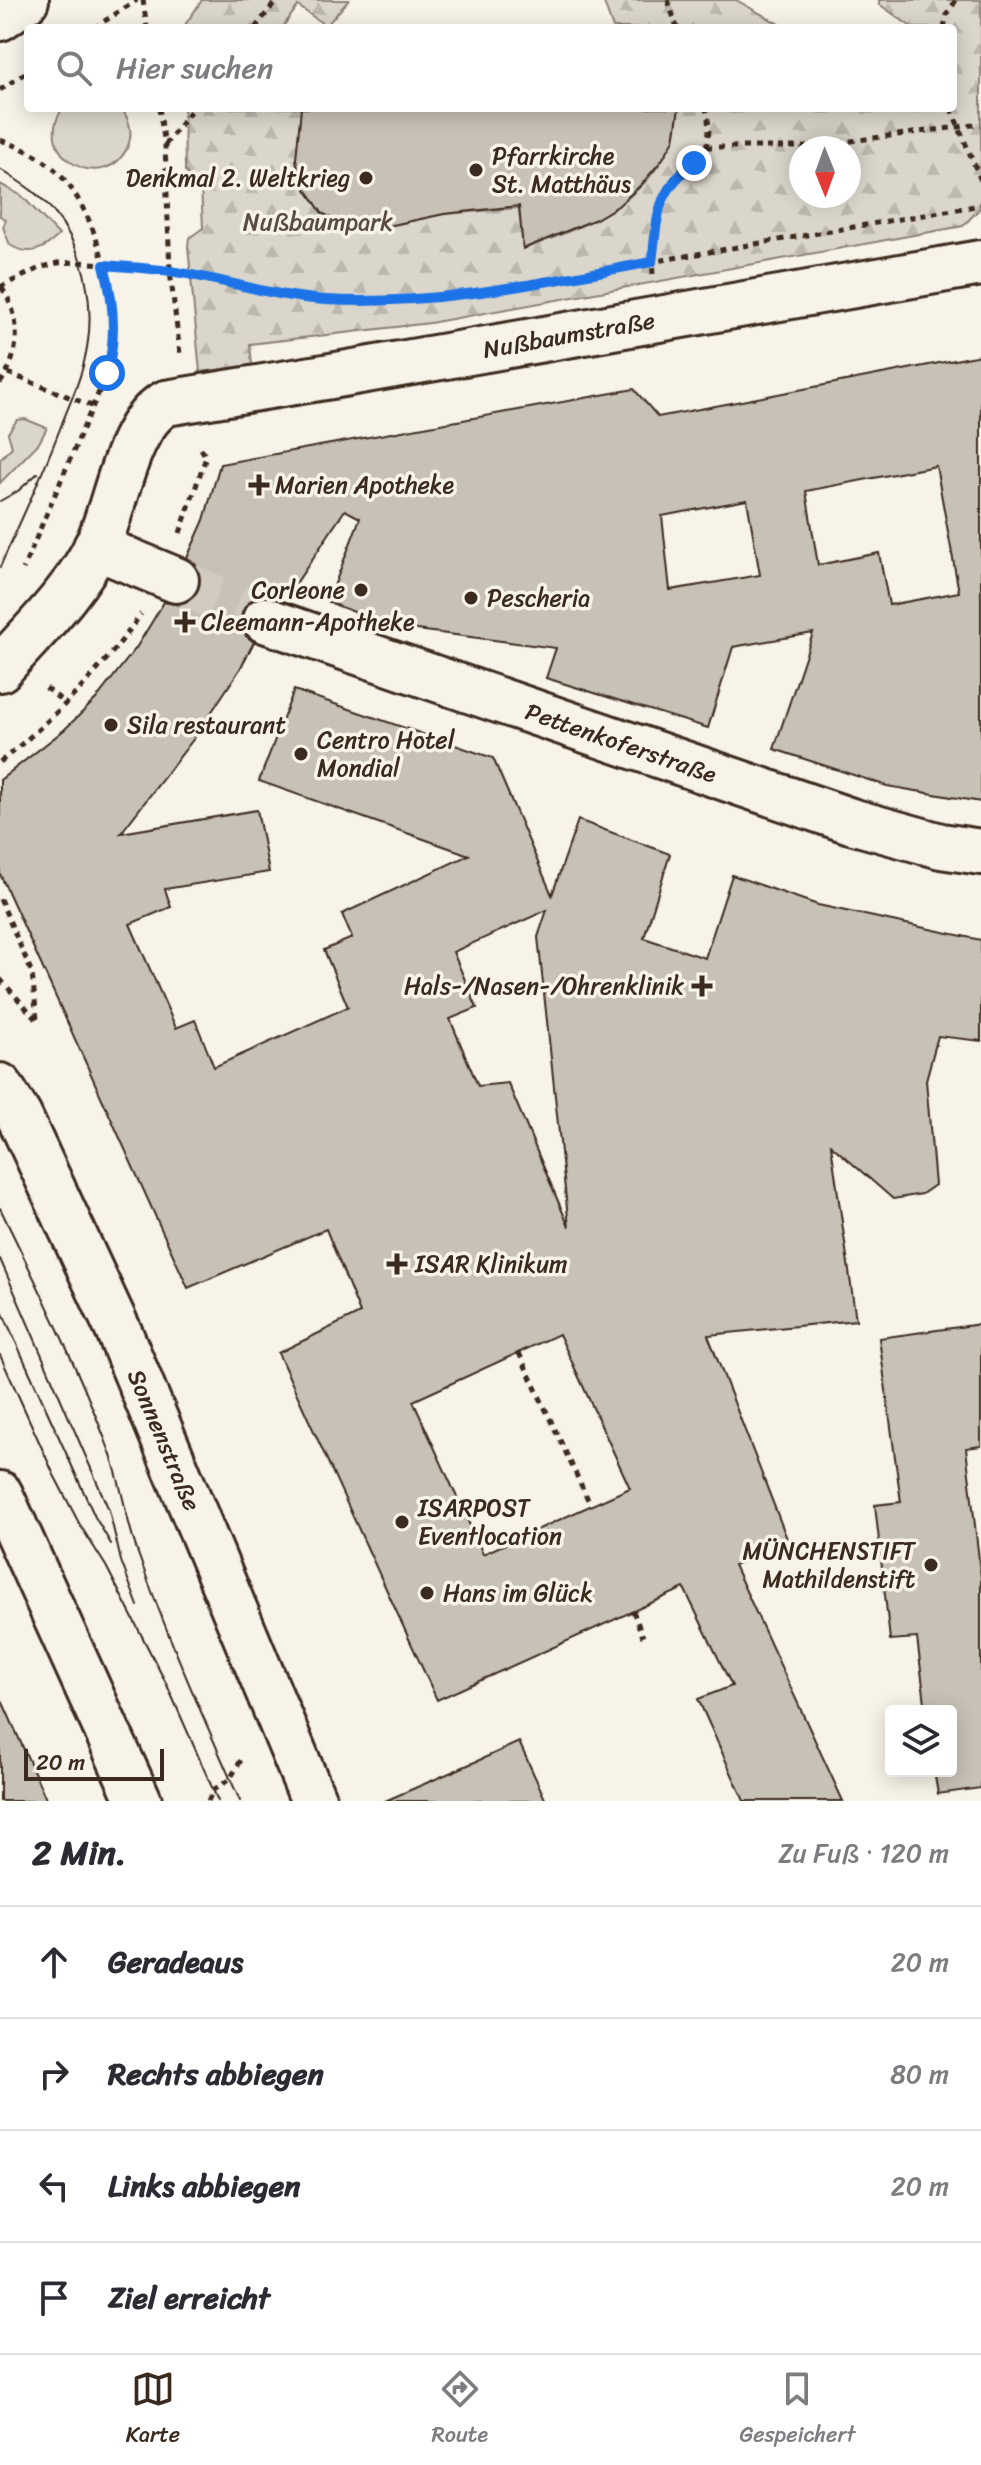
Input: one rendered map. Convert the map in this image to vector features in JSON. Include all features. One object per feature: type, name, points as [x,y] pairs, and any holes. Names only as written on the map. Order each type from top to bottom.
[{"type":"street","points":[[0,18],[26,0]]},
{"type":"street","name":"Nußbaumstraße","points":[[171,403],[981,263]]},
{"type":"street","points":[[0,669],[77,578],[96,547],[142,424],[171,403]]},
{"type":"street","points":[[96,547],[176,580]]},
{"type":"street","name":"Pettenkoferstraße","points":[[265,620],[851,821],[941,846],[981,852]]},
{"type":"street","name":"Sonnenstraße","points":[[0,1086],[19,1116],[120,1334],[314,1801]]},
{"type":"street","points":[[0,1494],[139,1801]]},
{"type":"path","points":[[100,24],[137,0]]},
{"type":"path","points":[[143,0],[146,24]]},
{"type":"path","points":[[258,24],[277,0]]},
{"type":"path","points":[[668,0],[676,24]]},
{"type":"path","points":[[945,24],[956,0]]},
{"type":"path","points":[[0,90],[24,74]]},
{"type":"path","points":[[160,112],[165,145],[170,271],[171,403]]},
{"type":"path","points":[[165,145],[190,112]]},
{"type":"path","points":[[658,319],[652,262],[662,200],[670,184],[694,163],[706,147],[710,124],[707,112]]},
{"type":"path","points":[[952,112],[981,181]]},
{"type":"path","points":[[706,147],[805,147],[981,124]]},
{"type":"path","points":[[0,140],[38,155],[57,171],[74,193],[97,243],[113,303],[113,352],[18,578]]},
{"type":"path","points":[[0,383],[8,373],[16,347],[16,321],[7,295],[0,286],[57,263],[81,262],[170,271],[288,296],[382,302],[506,289],[981,205]]},
{"type":"path","points":[[8,373],[92,406]]},
{"type":"path","points":[[45,687],[66,705]]},
{"type":"path","points":[[0,899],[32,973],[37,1019],[0,979]]},
{"type":"path","points":[[519,1353],[591,1506]]},
{"type":"path","points":[[633,1611],[643,1637]]},
{"type":"green space","points":[[202,0],[349,0],[328,24],[298,6],[285,24],[186,24]]},
{"type":"green space","points":[[603,0],[736,0],[779,24],[612,24]]},
{"type":"green space","name":"Nußbaumpark","points":[[879,0],[981,0],[981,207],[963,226],[430,323],[250,344],[252,365],[200,372],[188,246],[189,238],[203,228],[201,186],[193,182],[185,171],[184,112],[302,112],[296,159],[300,180],[322,213],[348,227],[370,230],[444,214],[519,208],[523,249],[584,225],[622,203],[638,189],[653,173],[671,144],[676,112],[957,112],[957,24],[907,24],[879,4]]},
{"type":"green space","points":[[61,112],[124,112],[131,134],[127,148],[116,162],[103,169],[88,169],[74,164],[63,154],[56,141],[55,125]]},
{"type":"green space","points":[[0,184],[22,196],[59,235],[36,250],[24,251],[10,245],[3,227],[6,220],[0,216]]},
{"type":"green space","points":[[25,419],[47,428],[39,443],[0,483],[0,459],[12,447],[8,433],[17,420]]},
{"type":"building","name":"Pfarrkirche St. Matthäus","points":[[301,112],[678,112],[674,140],[662,160],[618,206],[596,219],[523,249],[519,206],[444,214],[369,230],[348,227],[322,213],[300,180],[296,159]]},
{"type":"building","points":[[981,355],[981,802],[887,786],[774,749],[813,633],[733,647],[708,728],[546,678],[556,648],[393,627],[328,602],[360,518],[345,510],[293,588],[284,585],[277,598],[261,595],[248,602],[242,611],[240,624],[246,636],[254,642],[240,669],[195,737],[121,833],[257,810],[269,872],[165,889],[171,907],[130,924],[176,1028],[195,1020],[214,1067],[348,1007],[324,950],[352,938],[342,914],[469,855],[259,781],[294,690],[493,758],[552,895],[578,820],[670,854],[644,938],[705,958],[732,875],[818,905],[981,940],[981,1041],[938,1036],[926,1080],[935,1185],[922,1194],[893,1199],[831,1145],[856,1320],[708,1335],[789,1544],[734,1565],[843,1801],[744,1801],[698,1699],[732,1686],[684,1588],[437,1700],[278,1353],[360,1313],[326,1229],[188,1288],[0,874],[0,780],[64,730],[96,699],[136,648],[164,602],[180,605],[191,600],[199,590],[201,576],[196,565],[187,558],[204,520],[220,464],[634,389],[658,417]],"holes":[[[936,466],[959,592],[889,605],[879,553],[818,565],[806,491]],[[747,500],[760,575],[670,590],[662,516]],[[547,910],[538,937],[569,1227],[508,1083],[478,1086],[450,1019],[477,1008],[453,952]],[[559,1334],[630,1488],[483,1554],[413,1401]]]},
{"type":"building","name":"MÜNCHENSTIFT Mathildenstift","points":[[981,1324],[981,1446],[966,1448],[981,1577],[981,1788],[938,1794],[935,1777],[957,1777],[957,1705],[925,1705],[917,1638],[890,1640],[875,1505],[901,1502],[879,1338]]},
{"type":"building","points":[[0,1696],[47,1801],[0,1801]]},
{"type":"building","points":[[519,1742],[546,1801],[385,1801],[484,1758]]},
{"type":"tunnel","points":[[176,580],[265,620]]},
{"type":"tram line","points":[[0,169],[41,198],[65,227],[81,263],[89,302],[88,342],[77,386],[0,567]]},
{"type":"tram line","points":[[0,501],[18,491],[38,473]]},
{"type":"tram line","points":[[0,1208],[57,1326],[96,1417],[113,1461],[135,1545],[151,1590],[240,1801]]},
{"type":"tram line","points":[[0,1259],[109,1510],[121,1561],[138,1606]]},
{"type":"tram line","points":[[0,1307],[95,1517],[111,1544]]},
{"type":"tram line","points":[[0,1355],[54,1475],[106,1566],[167,1685],[218,1801]]},
{"type":"place","name":"Pfarrkirche St. Matthäus","points":[[476,170]]},
{"type":"place","name":"Denkmal 2. Weltkrieg","points":[[366,178]]},
{"type":"place","name":"Marien Apotheke","points":[[259,485]]},
{"type":"place","name":"Corleone","points":[[361,590]]},
{"type":"place","name":"Pescheria","points":[[471,598]]},
{"type":"place","name":"Cleemann-Apotheke","points":[[185,622]]},
{"type":"place","name":"Sila restaurant","points":[[111,725]]},
{"type":"place","name":"Centro Hotel Mondial","points":[[301,754]]},
{"type":"place","name":"Hals-/Nasen-/Ohrenklinik","points":[[702,986]]},
{"type":"place","name":"ISAR Klinikum","points":[[397,1264]]},
{"type":"place","name":"ISARPOST Eventlocation","points":[[402,1522]]},
{"type":"place","name":"MÜNCHENSTIFT Mathildenstift","points":[[931,1565]]},
{"type":"place","name":"Hans im Glück","points":[[427,1593]]},
{"type":"route","points":[[107,373],[113,352],[114,327],[113,303],[104,265],[170,271],[288,296],[324,300],[382,302],[506,289],[652,262],[662,200],[670,184],[694,163]]}]
